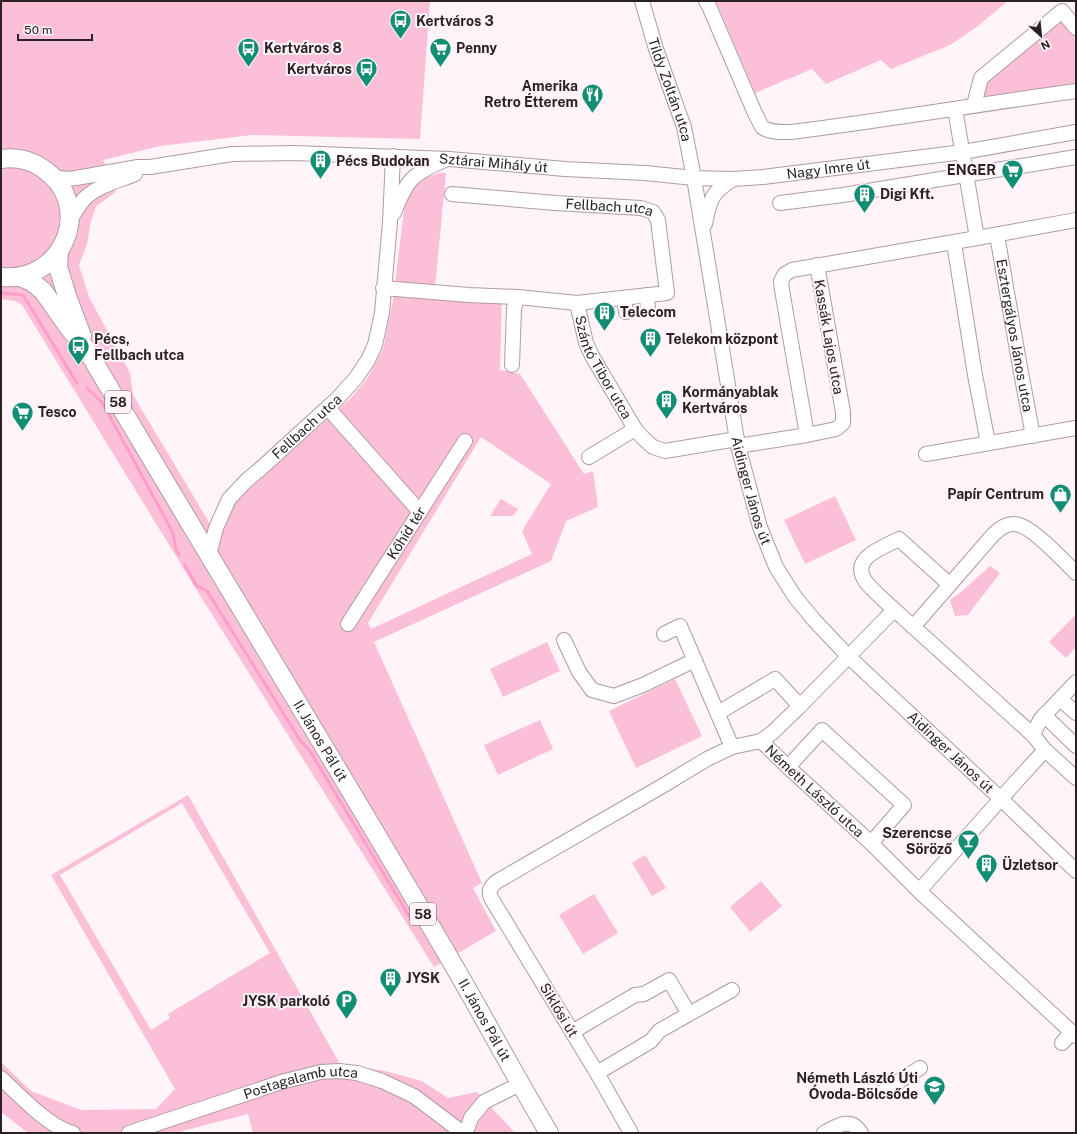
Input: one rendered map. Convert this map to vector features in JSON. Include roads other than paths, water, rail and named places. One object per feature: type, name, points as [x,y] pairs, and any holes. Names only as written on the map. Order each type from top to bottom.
[{"type":"main road","name":"58","points":[[1,159],[16,158],[28,161],[39,166],[53,177],[58,182],[64,194],[68,207],[69,221],[66,237],[59,252],[45,266],[33,273],[20,277],[1,277]]},
{"type":"main road","name":"58","points":[[59,252],[58,267],[87,350]]},
{"type":"main road","name":"58","points":[[20,277],[32,282],[43,291],[69,328],[87,350]]},
{"type":"main road","name":"II. János Pál út","points":[[87,350],[320,739],[455,968],[549,1133]]},
{"type":"street","name":"Tildy Zoltán utca","points":[[642,1],[656,49],[684,127],[694,178]]},
{"type":"street","points":[[706,1],[754,111],[762,127],[767,130],[791,132],[870,122],[974,105],[1076,91]]},
{"type":"street","points":[[974,105],[981,78],[1062,11],[1076,28]]},
{"type":"street","points":[[955,109],[977,238]]},
{"type":"street","name":"Nagy Imre út","points":[[694,178],[733,179],[763,177],[963,152],[1076,132]]},
{"type":"street","name":"Sztárai Mihály út","points":[[53,177],[66,179],[76,178],[232,154],[294,153],[449,159],[565,169],[646,173],[694,178]]},
{"type":"street","name":"Fellbach utca","points":[[209,555],[216,528],[229,499],[247,480],[337,400],[356,378],[368,360],[375,345],[382,313],[390,222],[392,156]]},
{"type":"street","name":"Nagy Imre út","points":[[780,203],[843,195],[1076,157]]},
{"type":"street","points":[[390,222],[401,194],[410,181],[419,172],[449,159]]},
{"type":"street","name":"Sztárai Mihály út","points":[[69,221],[86,198],[102,186],[150,167]]},
{"type":"street","name":"Aidinger János út","points":[[694,178],[738,442],[760,527],[776,567],[795,597],[814,620],[849,657],[1001,798],[1076,871]]},
{"type":"street","points":[[703,232],[708,209],[712,199],[716,192],[733,179]]},
{"type":"street","name":"Fellbach utca","points":[[383,288],[469,295],[518,297],[606,306],[625,305],[647,295],[667,293],[658,220],[654,212],[641,208],[555,203],[452,194]]},
{"type":"street","points":[[817,265],[997,235],[1076,220]]},
{"type":"street","name":"Esztergályos János utca","points":[[997,235],[1033,436]]},
{"type":"street","points":[[954,242],[975,375],[988,443]]},
{"type":"street","name":"Kassák Lajos utca","points":[[738,442],[807,435],[836,429],[843,423],[843,412],[817,265],[792,270],[785,274],[781,281],[807,435]]},
{"type":"street","points":[[647,295],[648,309]]},
{"type":"street","points":[[512,365],[514,308],[518,297]]},
{"type":"street","name":"Szántó Tibor utca","points":[[577,303],[586,343],[592,356],[642,438],[653,447],[665,451],[738,442]]},
{"type":"street","points":[[328,408],[420,512]]},
{"type":"street","name":"Szántó Tibor utca","points":[[589,457],[635,428]]},
{"type":"street","points":[[926,454],[1076,428]]},
{"type":"street","name":"Kőhíd tér","points":[[348,624],[465,441]]},
{"type":"street","points":[[913,627],[992,536],[1003,527],[1011,524],[1020,524],[1032,532],[1076,573]]},
{"type":"street","points":[[949,584],[899,539],[869,555],[862,563],[860,570],[866,582],[894,610],[1033,735],[1045,750],[1076,778]]},
{"type":"street","points":[[761,741],[772,733],[800,706],[894,610]]},
{"type":"street","points":[[664,634],[680,626],[732,747]]},
{"type":"street","points":[[564,640],[579,672],[592,690],[614,696],[643,685],[695,660]]},
{"type":"street","points":[[718,713],[775,679],[800,706]]},
{"type":"street","points":[[1033,735],[1037,724],[1044,715],[1076,682]]},
{"type":"street","points":[[1060,699],[1076,714]]},
{"type":"street","points":[[1044,715],[1076,746]]},
{"type":"street","points":[[788,767],[822,730],[904,805],[871,843]]},
{"type":"street","name":"Németh László utca","points":[[491,888],[496,882],[707,759],[732,747],[761,741],[871,843],[919,892],[1074,1034]]},
{"type":"street","name":"Aidinger János út","points":[[919,892],[1045,750]]},
{"type":"street","name":"Siklósi út","points":[[491,888],[489,892],[491,898],[597,1073],[631,1133]]},
{"type":"street","points":[[572,1032],[635,995],[644,994],[669,980],[689,1014]]},
{"type":"street","points":[[597,1073],[651,1041],[659,1031],[732,990]]},
{"type":"street","points":[[1062,1043],[1074,1034]]},
{"type":"street","points":[[882,1092],[920,1068]]},
{"type":"street","name":"Postagalamb utca","points":[[129,1133],[281,1082],[321,1072],[339,1071],[357,1073],[382,1081],[414,1096],[463,1133]]},
{"type":"street","points":[[1,1078],[46,1119],[73,1133]]},
{"type":"street","points":[[466,1133],[472,1118],[484,1102],[520,1084]]},
{"type":"street","points":[[824,1133],[846,1123],[858,1128],[861,1133]]},
{"type":"waterway","points":[[1,293],[23,295],[77,383]]},
{"type":"waterway","points":[[87,388],[102,402],[173,533],[176,549],[179,555]]},
{"type":"waterway","points":[[185,565],[196,585],[207,591],[300,740],[310,751],[411,919]]},
{"type":"place","name":"Kertváros 3","points":[[400,40]]},
{"type":"place","name":"Kertváros 8","points":[[248,68]]},
{"type":"place","name":"Penny","points":[[441,68]]},
{"type":"place","name":"Kertváros","points":[[367,88]]},
{"type":"place","name":"Amerika Retro Étterem","points":[[593,114]]},
{"type":"place","name":"Pécs Budokan","points":[[320,180]]},
{"type":"place","name":"ENGER","points":[[1012,190]]},
{"type":"place","name":"Digi Kft.","points":[[864,214]]},
{"type":"place","name":"Telecom","points":[[604,332]]},
{"type":"place","name":"Telekom központ","points":[[650,358]]},
{"type":"place","name":"Pécs, Fellbach utca","points":[[79,366]]},
{"type":"place","name":"Kormányablak Kertváros","points":[[667,420]]},
{"type":"place","name":"Tesco","points":[[22,432]]},
{"type":"place","name":"Papír Centrum","points":[[1060,514]]},
{"type":"place","name":"Szerencse Söröző","points":[[968,860]]},
{"type":"place","name":"Üzletsor","points":[[986,884]]},
{"type":"place","name":"JYSK","points":[[391,998]]},
{"type":"place","name":"JYSK parkoló","points":[[346,1020]]},
{"type":"place","name":"Németh László Úti Óvoda-Bölcsőde","points":[[934,1106]]}]
